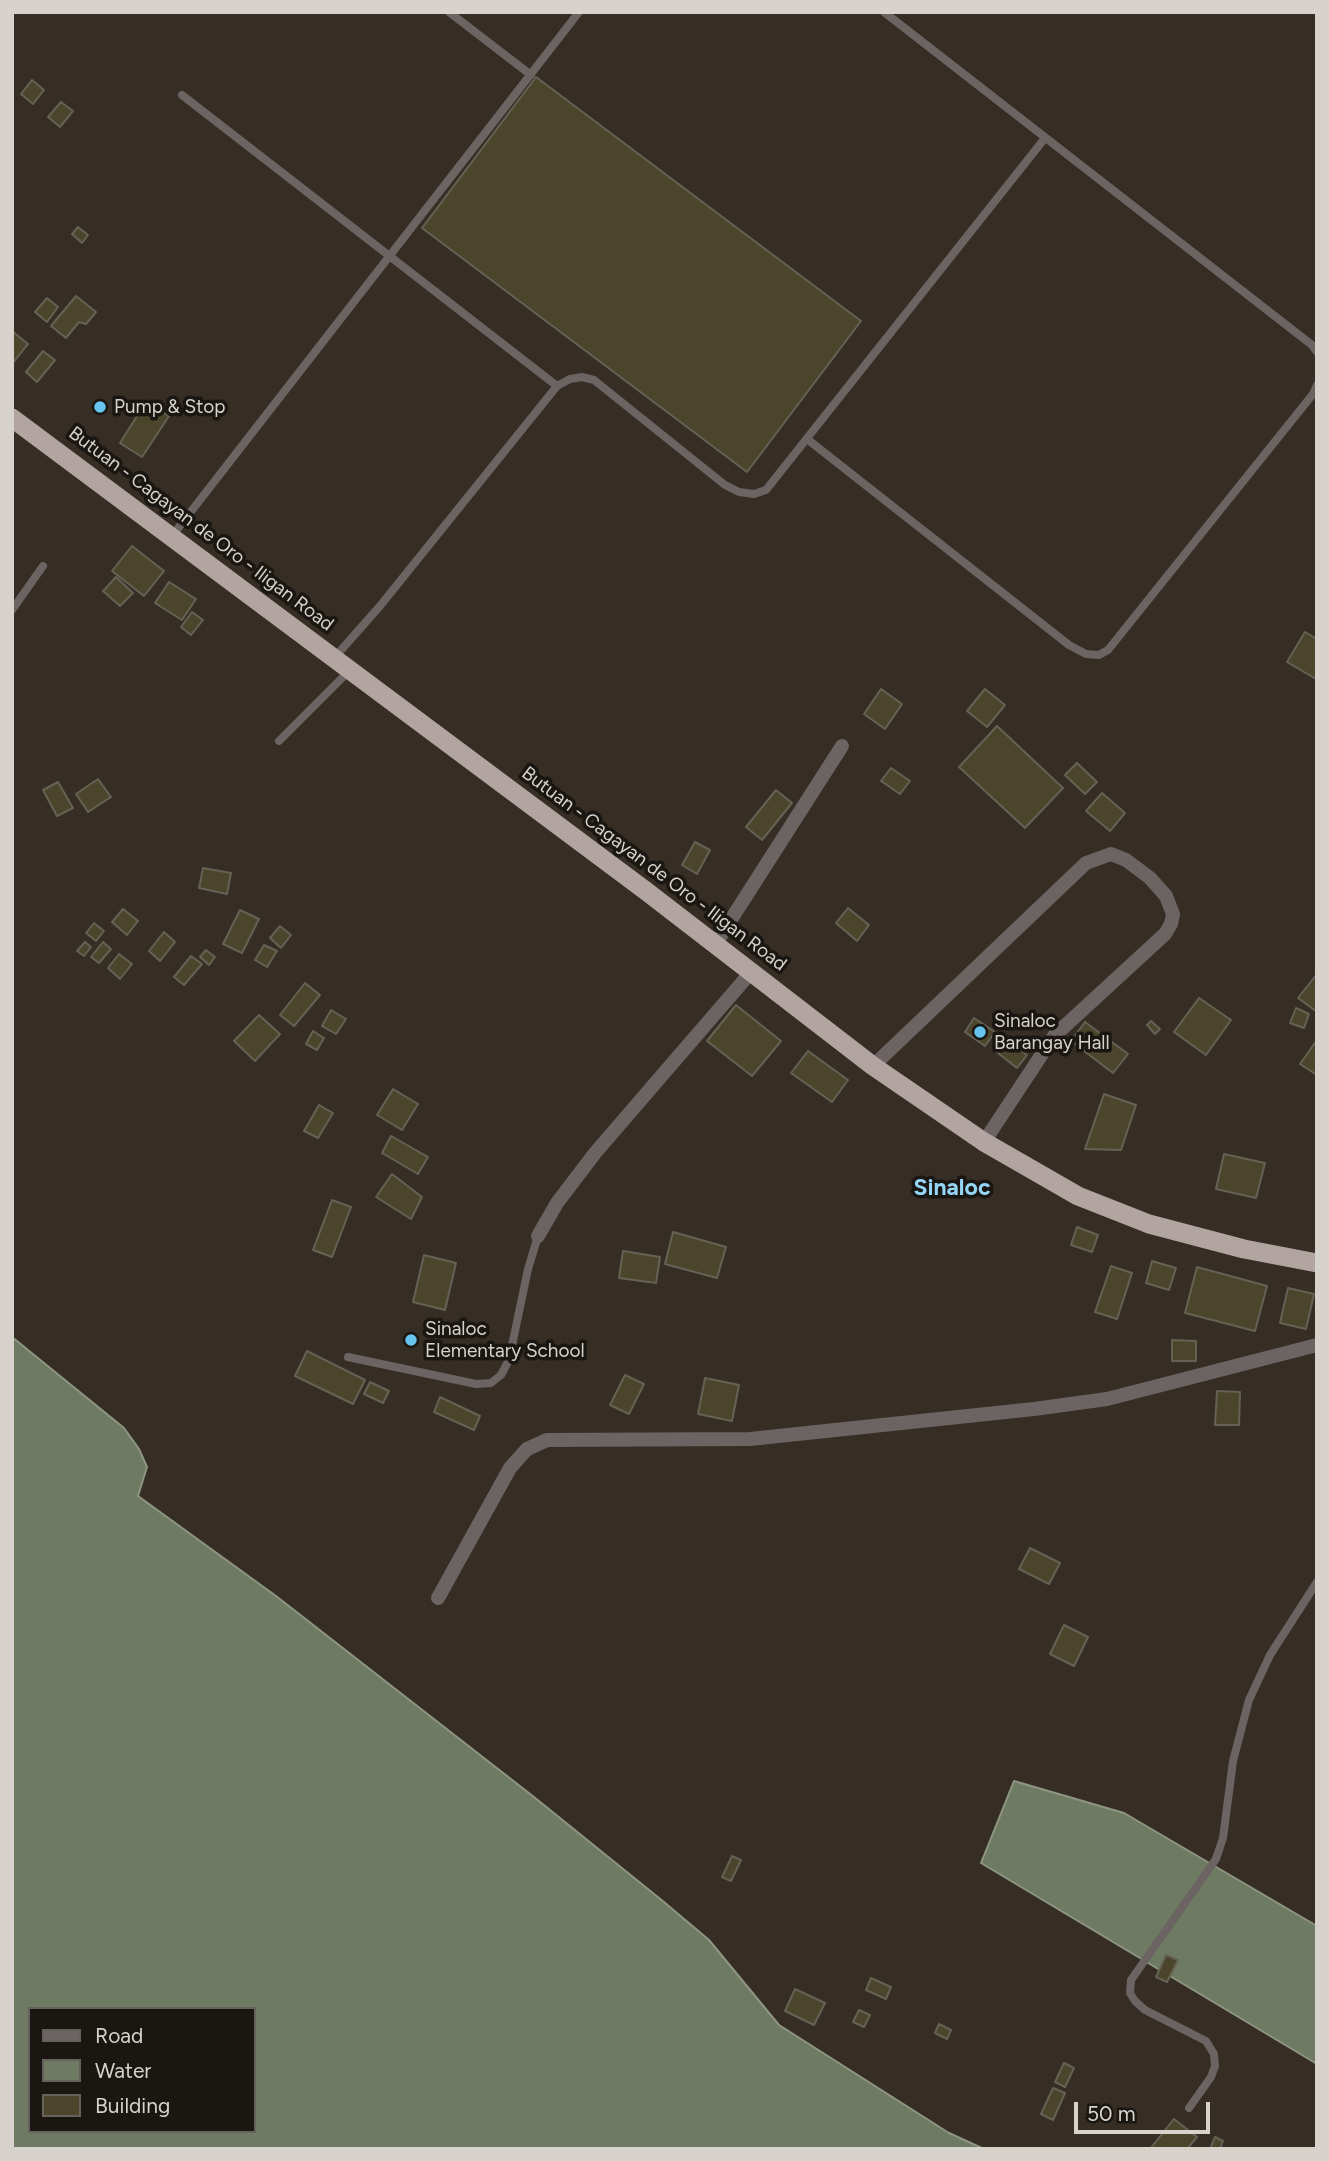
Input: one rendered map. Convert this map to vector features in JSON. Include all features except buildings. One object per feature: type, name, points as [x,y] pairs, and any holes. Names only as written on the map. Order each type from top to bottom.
[{"type":"highway","name":"Butuan - Cagayan de Oro - Iligan Road","points":[[12,418],[716,943],[873,1066],[984,1142],[1079,1196],[1149,1224],[1244,1249],[1317,1263]]},
{"type":"street","points":[[716,943],[842,746]]},
{"type":"street","points":[[873,1066],[1086,863],[1111,854],[1126,860],[1150,878],[1166,896],[1173,914],[1171,924],[1165,934],[1054,1036],[984,1142]]},
{"type":"street","points":[[538,1236],[557,1203],[595,1153],[752,971]]},
{"type":"street","points":[[438,1598],[510,1468],[527,1449],[547,1440],[751,1439],[1034,1409],[1107,1399],[1317,1345]]},
{"type":"lane","points":[[449,12],[531,75]]},
{"type":"lane","points":[[172,536],[579,12]]},
{"type":"lane","points":[[884,12],[1312,345],[1317,352]]},
{"type":"lane","points":[[182,95],[557,386]]},
{"type":"lane","points":[[335,657],[380,606],[557,386],[570,379],[582,377],[604,387],[713,476],[739,492],[754,494],[766,490],[1045,138]]},
{"type":"lane","points":[[807,439],[1069,645],[1086,654],[1099,655],[1108,650],[1288,426],[1313,394],[1317,384]]},
{"type":"lane","points":[[12,610],[43,566]]},
{"type":"lane","points":[[279,741],[351,669]]},
{"type":"lane","points":[[348,1357],[476,1384],[491,1383],[501,1376],[509,1360],[528,1269],[538,1236]]},
{"type":"lane","points":[[1189,2108],[1211,2077],[1215,2066],[1214,2053],[1206,2041],[1145,2010],[1130,1993],[1131,1980],[1216,1859],[1223,1838],[1233,1761],[1249,1700],[1270,1655],[1317,1582]]},
{"type":"water","points":[[12,1337],[124,1428],[139,1449],[147,1467],[138,1496],[276,1596],[664,1902],[709,1940],[779,2025],[949,2133],[984,2149],[12,2149]]},
{"type":"water","points":[[1014,1781],[1124,1813],[1317,1926],[1317,2064],[981,1863]]},
{"type":"place","name":"Pump & Stop","points":[[100,407]]},
{"type":"place","name":"Sinaloc Barangay Hall","points":[[980,1032]]},
{"type":"place","name":"Sinaloc Elementary School","points":[[411,1340]]},
{"type":"district","name":"Sinaloc","points":[[952,1188]]}]
